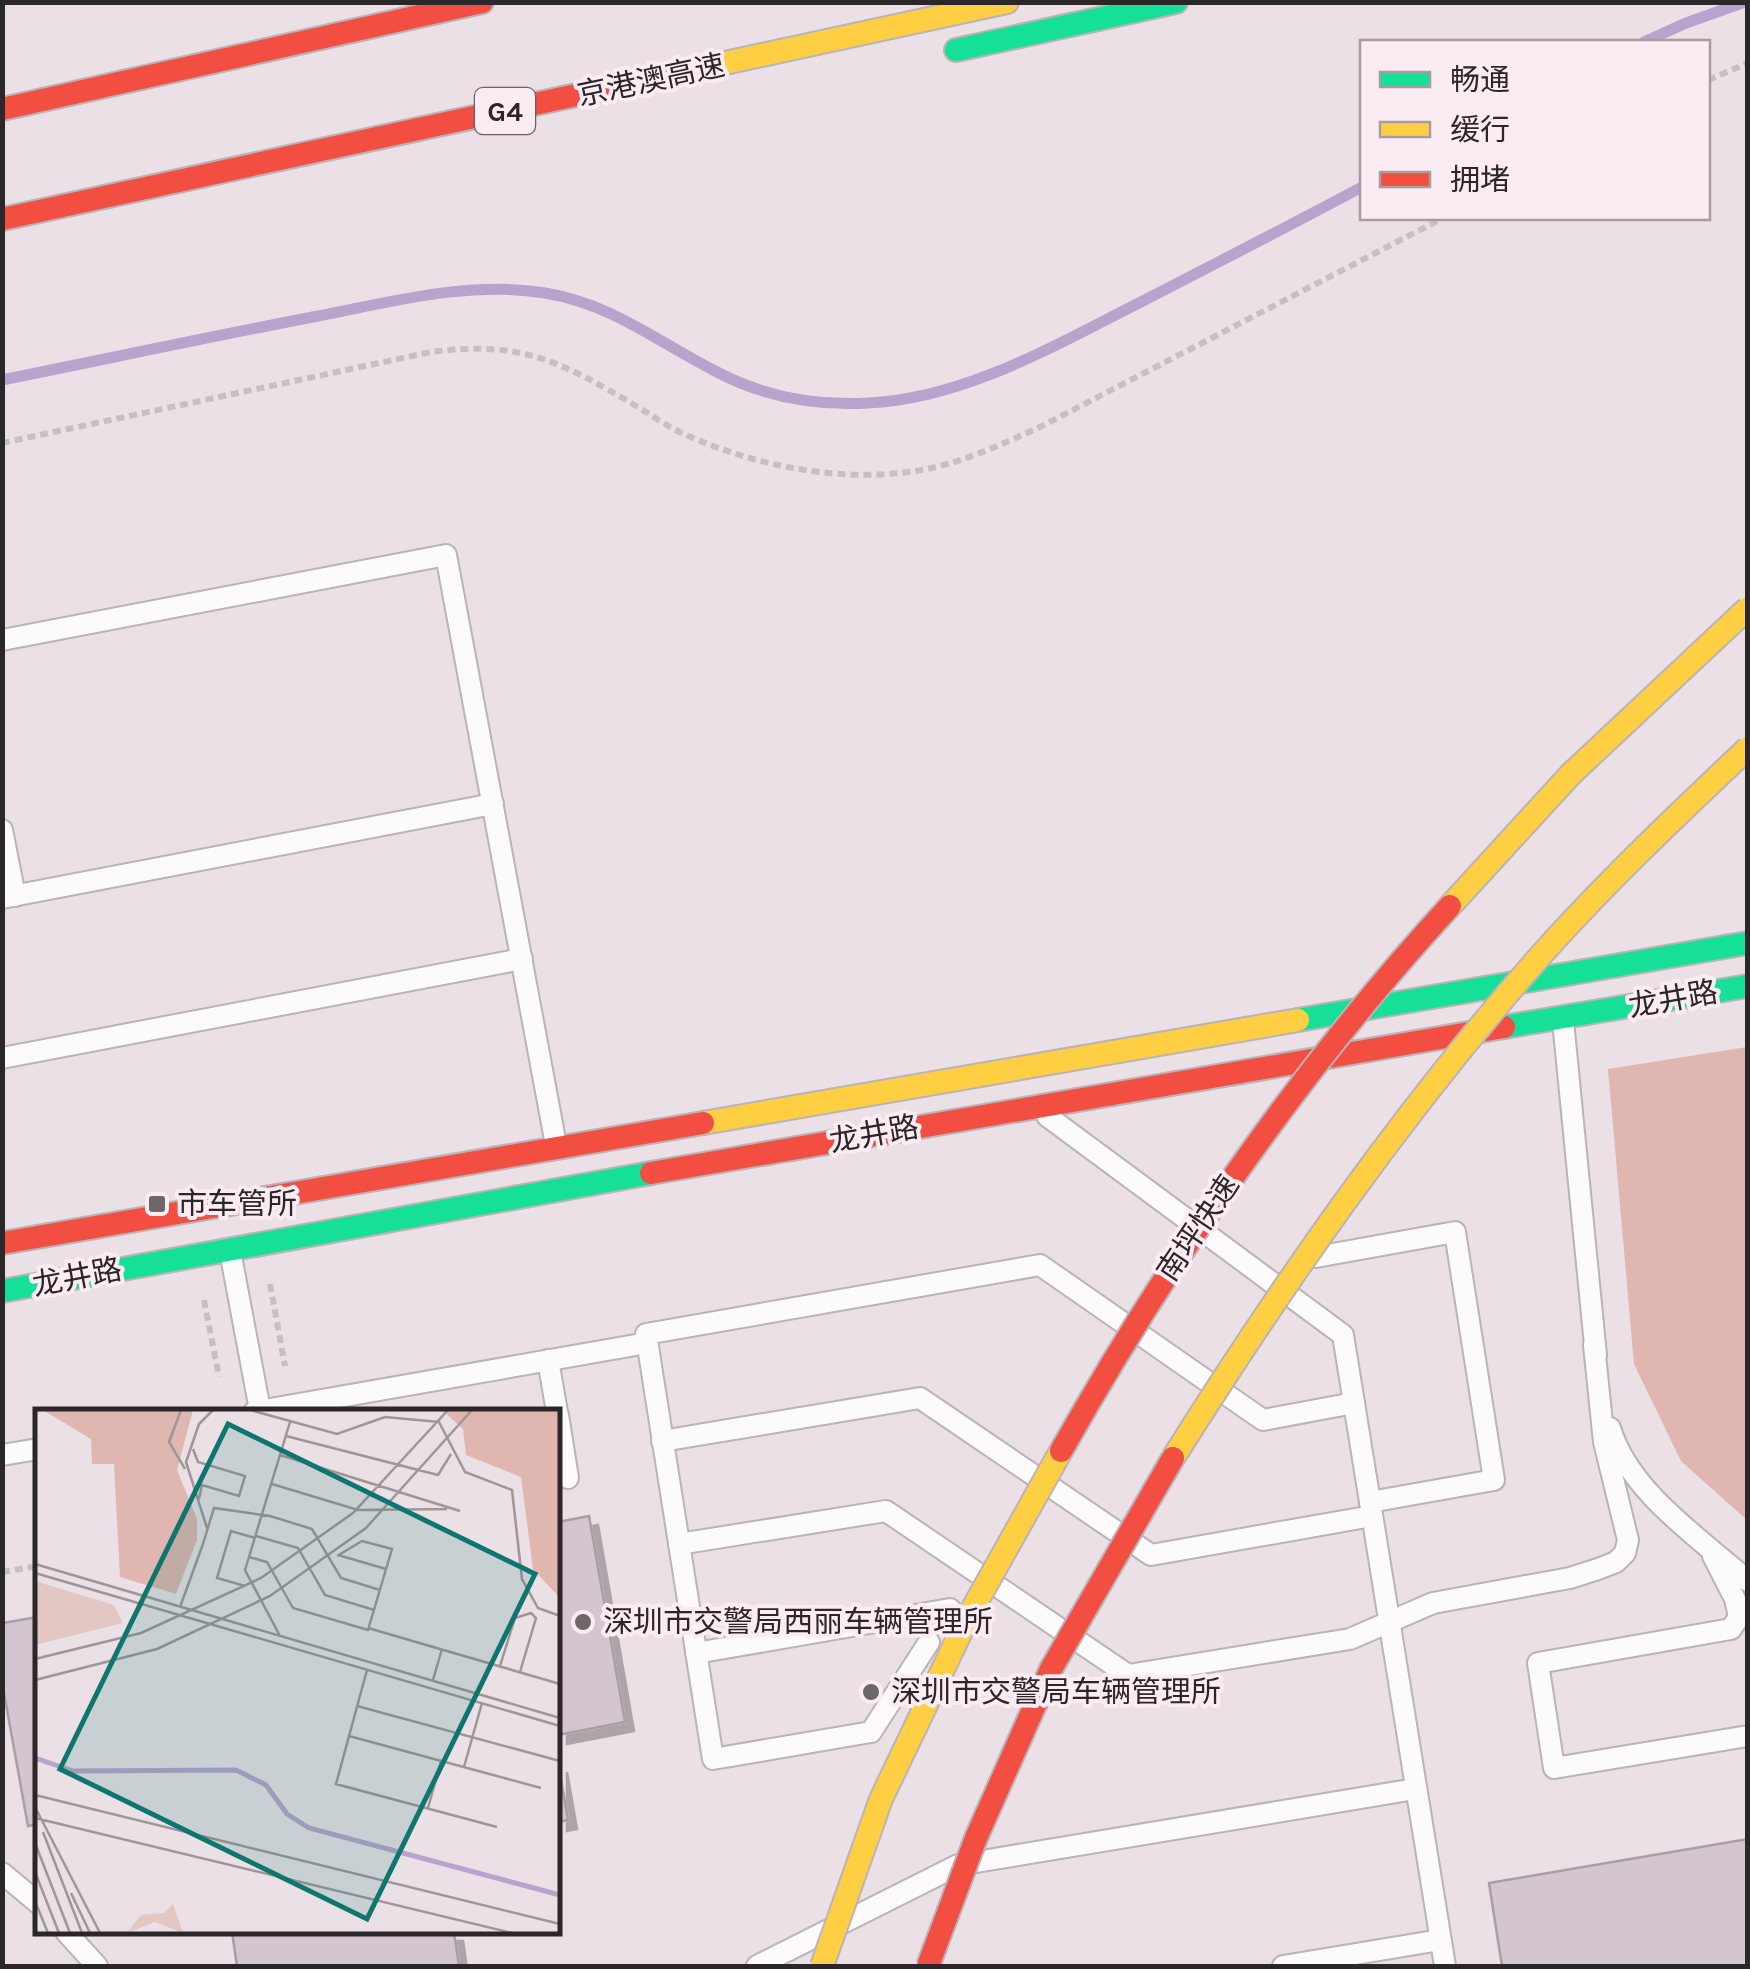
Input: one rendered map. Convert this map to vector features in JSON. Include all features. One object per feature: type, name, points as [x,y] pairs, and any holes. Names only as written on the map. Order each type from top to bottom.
[{"type":"main road","points":[[2,109],[482,2]]},
{"type":"main road","name":"京港澳高速","points":[[2,219],[1006,2]]},
{"type":"main road","points":[[925,57],[1176,2]]},
{"type":"main road","points":[[417,130],[524,132]]},
{"type":"main road","name":"南坪快速","points":[[822,1966],[880,1799],[968,1617],[1168,1270],[1287,1100],[1440,917],[1570,774],[1748,608]]},
{"type":"main road","points":[[928,1966],[976,1838],[1052,1669],[1163,1475],[1254,1331],[1378,1155],[1535,962],[1681,810],[1748,748]]},
{"type":"main road","name":"龙井路","points":[[2,1243],[1748,943]]},
{"type":"main road","name":"龙井路","points":[[2,1291],[1035,1106],[1748,986]]},
{"type":"lane","points":[[2,640],[446,555],[556,1147]]},
{"type":"lane","points":[[2,830],[9,897],[493,804]]},
{"type":"lane","points":[[2,1058],[522,958]]},
{"type":"lane","points":[[679,1544],[886,1510],[974,1574],[1128,1675],[1350,1639],[1433,1603],[1570,1578],[1616,1562],[1625,1552],[1628,1540],[1604,1442],[1563,1017]]},
{"type":"lane","points":[[1035,1106],[1342,1335],[1444,1966]]},
{"type":"lane","points":[[662,1441],[920,1398],[1151,1555],[1494,1480],[1455,1232],[1250,1268]]},
{"type":"lane","points":[[230,1249],[257,1409]]},
{"type":"lane","points":[[974,1574],[871,1732],[713,1759],[646,1334],[1040,1265],[1263,1420],[1354,1404]]},
{"type":"lane","points":[[268,1409],[647,1343]]},
{"type":"lane","points":[[1594,1344],[1614,1440],[1647,1488],[1748,1581]]},
{"type":"lane","points":[[548,1360],[556,1409]]},
{"type":"lane","points":[[560,1431],[568,1478]]},
{"type":"lane","points":[[2,1455],[35,1450]]},
{"type":"lane","points":[[1708,1545],[1735,1599],[1739,1617],[1731,1629],[1538,1664],[1554,1768],[1748,1736]]},
{"type":"lane","points":[[696,1653],[950,1610]]},
{"type":"lane","points":[[756,1966],[958,1865],[1415,1789]]},
{"type":"lane","points":[[2,1873],[35,1900]]},
{"type":"lane","points":[[68,1934],[97,1966]]},
{"type":"lane","points":[[1283,1966],[1440,1940]]},
{"type":"path","points":[[1710,79],[1748,63]]},
{"type":"path","points":[[2,443],[474,346],[510,349],[554,362],[681,433],[738,454],[810,471],[874,474],[933,468],[988,451],[1042,426],[1439,220]]},
{"type":"path","points":[[262,1243],[285,1366]]},
{"type":"path","points":[[195,1255],[219,1377]]},
{"type":"path","points":[[2,1572],[35,1566]]},
{"type":"shaded area","points":[[1748,1047],[1747,1520],[1681,1461],[1634,1364],[1608,1069]]},
{"type":"building","name":"深圳市交警局西丽车辆管理所","points":[[589,1516],[625,1722],[560,1735],[560,1522]]},
{"type":"building","points":[[35,1618],[35,1825],[28,1826],[2,1682],[2,1623]]},
{"type":"building","points":[[560,1774],[568,1820],[560,1822]]},
{"type":"building","points":[[1748,1839],[1748,1966],[1502,1966],[1489,1883]]},
{"type":"building","points":[[232,1934],[454,1934],[459,1966],[237,1966]]},
{"type":"waterway","points":[[1648,40],[1745,2]]},
{"type":"waterway","points":[[2,380],[399,300],[487,289],[545,293],[592,306],[733,380],[770,393],[828,403],[903,399],[972,381],[1039,353],[1360,188]]},
{"type":"traffic: fast","points":[[956,50],[1176,2]]},
{"type":"traffic: fast","points":[[1298,1020],[1748,943]]},
{"type":"traffic: fast","points":[[1504,1027],[1748,986]]},
{"type":"traffic: fast","points":[[2,1291],[651,1173]]},
{"type":"traffic: slow","points":[[683,72],[1007,2]]},
{"type":"traffic: slow","points":[[1450,906],[1571,774],[1748,608]]},
{"type":"traffic: slow","points":[[1173,1458],[1344,1203],[1484,1021],[1585,907],[1748,748]]},
{"type":"traffic: slow","points":[[703,1123],[1298,1020]]},
{"type":"traffic: slow","points":[[822,1966],[881,1799],[968,1617],[1061,1451]]},
{"type":"traffic: jam","points":[[2,109],[482,2]]},
{"type":"traffic: jam","points":[[2,219],[683,72]]},
{"type":"traffic: jam","points":[[1061,1451],[1147,1307],[1240,1168],[1341,1034],[1450,906]]},
{"type":"traffic: jam","points":[[651,1173],[1504,1027]]},
{"type":"traffic: jam","points":[[2,1243],[703,1123]]},
{"type":"traffic: jam","points":[[928,1966],[976,1838],[1051,1669],[1173,1458]]},
{"type":"place","name":"市车管所","points":[[157,1204]]},
{"type":"place","name":"深圳市交警局西丽车辆管理所","points":[[583,1622]]},
{"type":"place","name":"深圳市交警局车辆管理所","points":[[871,1692]]}]
